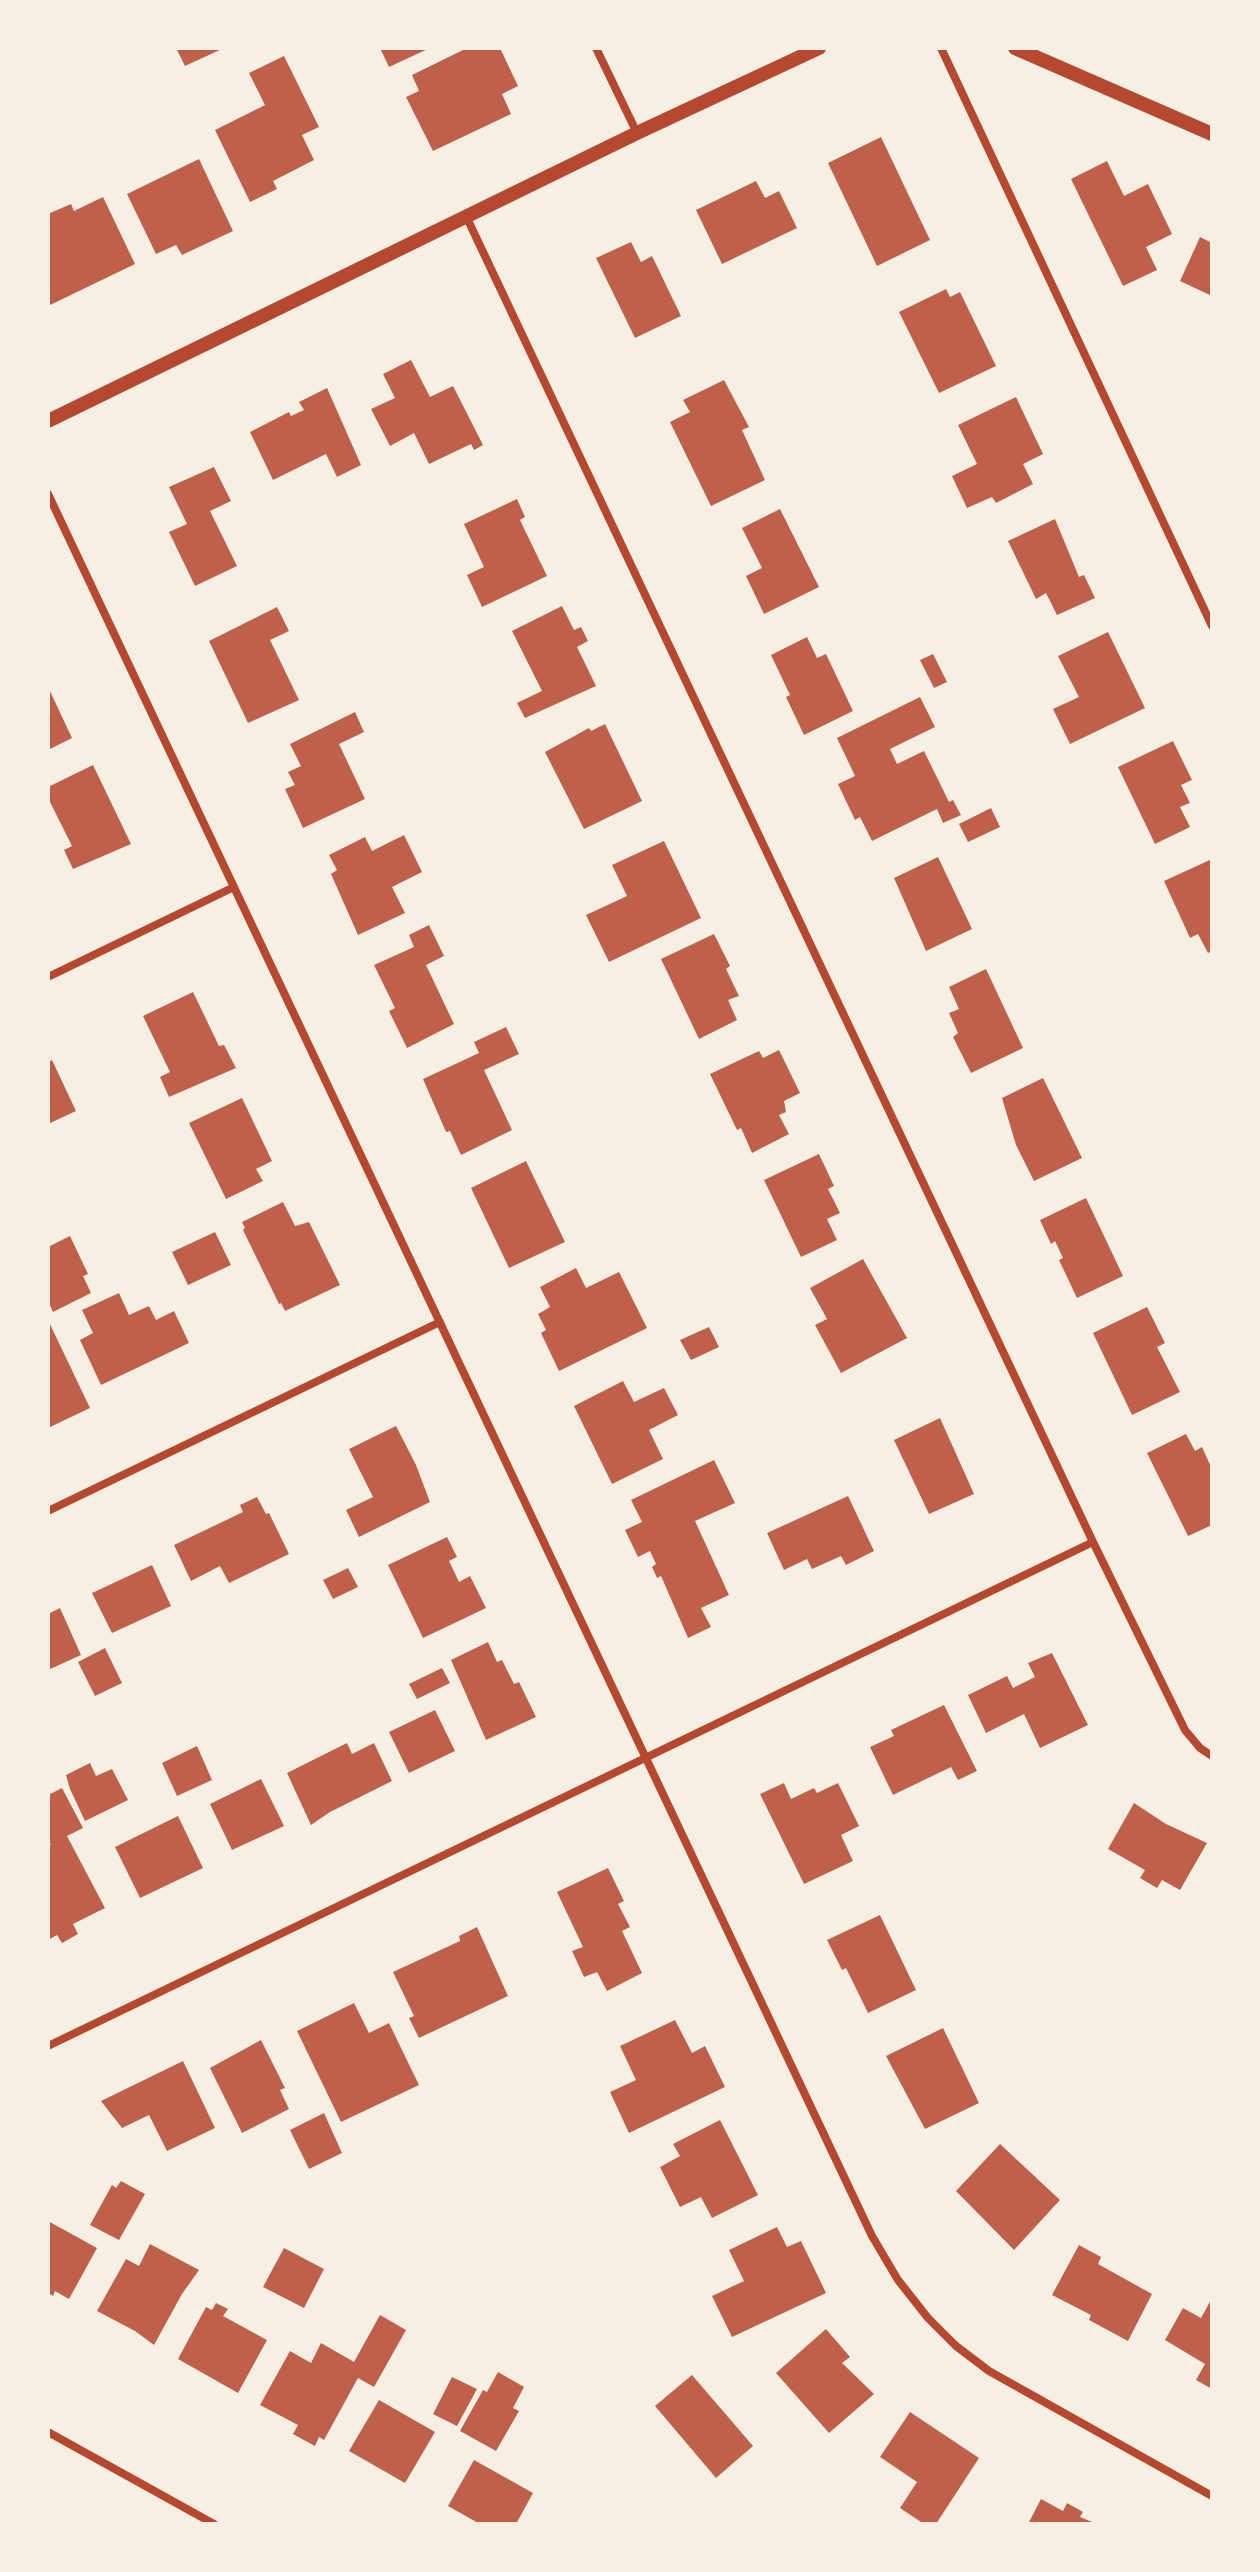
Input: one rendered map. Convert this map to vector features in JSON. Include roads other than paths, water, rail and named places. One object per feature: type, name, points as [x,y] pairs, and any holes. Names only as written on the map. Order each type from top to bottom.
[{"type":"street","points":[[596,48],[637,133]]},
{"type":"street","points":[[48,421],[637,133],[819,48]]},
{"type":"street","points":[[941,48],[1212,626]]},
{"type":"street","points":[[1015,48],[1212,134]]},
{"type":"street","points":[[466,216],[1093,1542],[1185,1730],[1200,1748],[1212,1756]]},
{"type":"street","points":[[48,494],[872,2236],[898,2280],[928,2318],[956,2346],[989,2371],[1212,2496]]},
{"type":"street","points":[[48,977],[234,887]]},
{"type":"street","points":[[48,1511],[440,1322]]},
{"type":"street","points":[[48,2046],[1093,1542]]},
{"type":"street","points":[[48,2432],[214,2524]]}]
